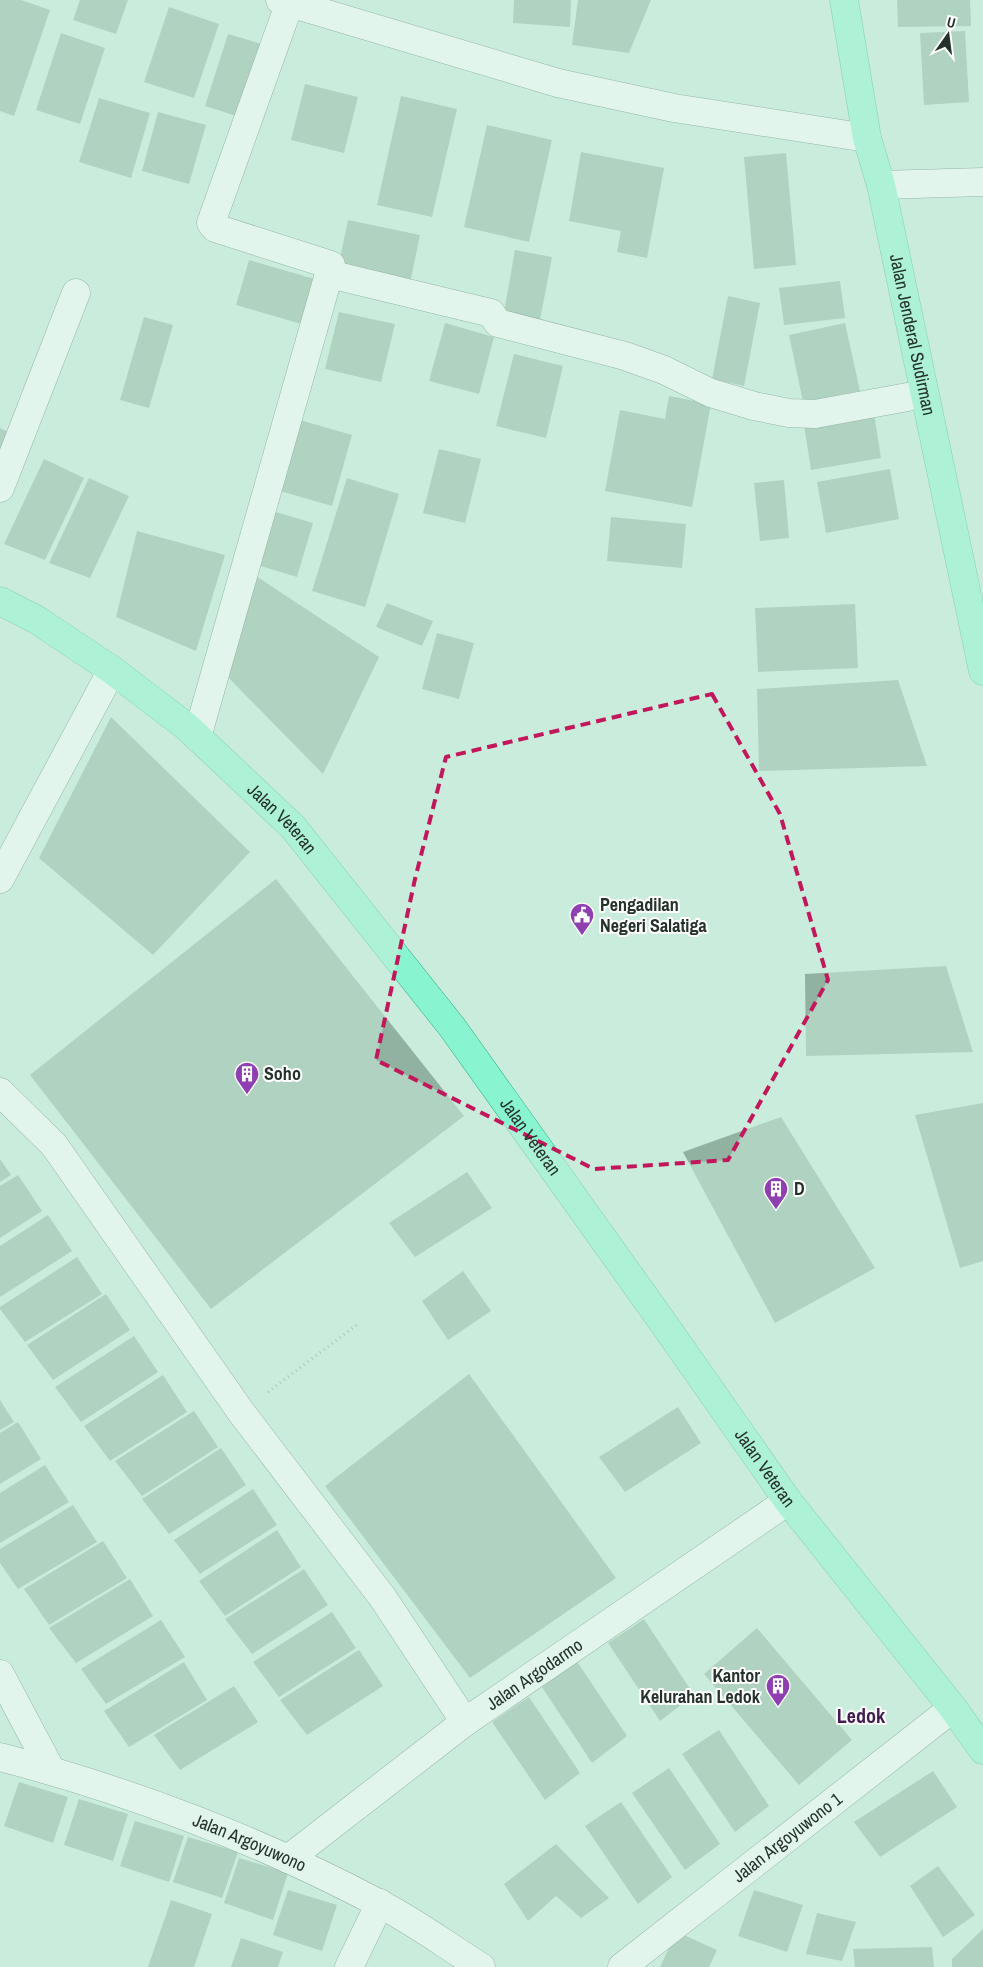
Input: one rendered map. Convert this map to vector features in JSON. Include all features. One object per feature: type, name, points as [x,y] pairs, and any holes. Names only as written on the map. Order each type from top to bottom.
[{"type":"main road","name":"Jalan Jenderal Sudirman","points":[[844,0],[867,138],[881,185],[983,672]]},
{"type":"main road","name":"Jalan Veteran","points":[[0,601],[37,620],[112,670],[197,737],[293,827],[452,1028],[788,1501],[953,1708],[983,1750]]},
{"type":"street","points":[[197,737],[331,265],[215,228],[211,223],[285,1],[558,84],[674,108],[867,138]]},
{"type":"street","points":[[881,185],[983,182]]},
{"type":"street","points":[[329,274],[491,314],[498,323],[625,356],[664,370],[711,393],[754,406],[789,413],[815,414],[924,394]]},
{"type":"street","points":[[0,488],[76,293]]},
{"type":"street","points":[[0,879],[112,670]]},
{"type":"street","points":[[0,1092],[54,1145],[241,1412],[383,1598],[465,1722]]},
{"type":"street","name":"Jalan Argodarmo","points":[[288,1859],[465,1722],[788,1501]]},
{"type":"street","points":[[0,1674],[51,1770]]},
{"type":"street","name":"Jalan Argoyuwono 1","points":[[622,1967],[953,1708]]},
{"type":"street","name":"Jalan Argoyuwono","points":[[0,1757],[51,1770],[204,1824],[288,1859],[380,1903],[481,1967]]},
{"type":"street","points":[[349,1967],[380,1903]]},
{"type":"path","points":[[241,1412],[358,1324]]},
{"type":"highlighted area","points":[[712,694],[780,814],[828,980],[728,1160],[594,1169],[376,1060],[415,879],[446,757]]},
{"type":"building","points":[[0,0],[21,0],[50,10],[14,116],[0,111]]},
{"type":"building","points":[[80,0],[128,0],[116,34],[73,20]]},
{"type":"building","points":[[514,0],[571,0],[570,27],[513,23]]},
{"type":"building","points":[[578,0],[651,0],[629,53],[572,45]]},
{"type":"building","points":[[897,0],[970,0],[971,26],[898,27]]},
{"type":"building","points":[[169,7],[219,24],[194,98],[144,82]]},
{"type":"building","points":[[965,31],[969,102],[924,105],[920,33]]},
{"type":"building","points":[[61,33],[105,48],[80,124],[36,110]]},
{"type":"building","points":[[228,34],[265,45],[243,118],[205,106]]},
{"type":"building","points":[[305,84],[358,97],[344,153],[291,140]]},
{"type":"building","points":[[401,96],[457,109],[432,217],[377,205]]},
{"type":"building","points":[[99,98],[150,113],[131,178],[79,162]]},
{"type":"building","points":[[158,112],[206,125],[189,184],[142,171]]},
{"type":"building","points":[[487,125],[552,140],[529,242],[464,227]]},
{"type":"building","points":[[581,152],[664,168],[647,258],[617,252],[621,231],[569,221]]},
{"type":"building","points":[[786,153],[796,265],[754,269],[744,157]]},
{"type":"building","points":[[348,220],[420,235],[410,283],[338,268]]},
{"type":"building","points":[[515,250],[552,257],[539,325],[503,318]]},
{"type":"building","points":[[249,260],[325,282],[312,327],[236,305]]},
{"type":"building","points":[[840,281],[845,318],[784,325],[779,288]]},
{"type":"building","points":[[728,296],[760,303],[744,386],[712,379]]},
{"type":"building","points":[[339,312],[395,324],[381,382],[325,369]]},
{"type":"building","points":[[144,317],[173,325],[149,408],[120,400]]},
{"type":"building","points":[[445,323],[494,337],[479,394],[429,381]]},
{"type":"building","points":[[845,323],[860,391],[803,402],[789,335]]},
{"type":"building","points":[[514,354],[563,366],[546,438],[496,426]]},
{"type":"building","points":[[669,396],[711,404],[692,507],[605,491],[620,410],[665,419]]},
{"type":"building","points":[[873,407],[881,458],[811,470],[803,419]]},
{"type":"building","points":[[300,420],[352,435],[332,506],[280,491]]},
{"type":"building","points":[[0,428],[10,433],[0,454]]},
{"type":"building","points":[[439,449],[481,459],[465,523],[423,513]]},
{"type":"building","points":[[44,459],[84,478],[45,560],[4,544]]},
{"type":"building","points":[[890,469],[899,519],[826,533],[817,482]]},
{"type":"building","points":[[89,478],[129,496],[90,578],[49,563]]},
{"type":"building","points":[[347,478],[399,494],[365,607],[312,591]]},
{"type":"building","points":[[784,480],[789,538],[760,541],[754,483]]},
{"type":"building","points":[[269,510],[313,523],[297,577],[254,564]]},
{"type":"building","points":[[611,517],[686,524],[682,568],[607,561]]},
{"type":"building","points":[[137,531],[225,555],[196,651],[116,617]]},
{"type":"building","points":[[250,572],[379,657],[323,774],[221,670]]},
{"type":"building","points":[[387,603],[433,621],[422,646],[376,627]]},
{"type":"building","points":[[855,604],[858,668],[758,672],[755,608]]},
{"type":"building","points":[[437,633],[474,643],[459,699],[422,689]]},
{"type":"building","points":[[898,680],[927,766],[759,771],[757,689]]},
{"type":"building","points":[[111,717],[250,852],[153,955],[39,858]]},
{"type":"building","name":"Soho","points":[[276,879],[464,1116],[211,1309],[30,1075]]},
{"type":"building","points":[[946,966],[973,1052],[806,1056],[805,974]]},
{"type":"building","points":[[983,1103],[983,1261],[960,1268],[915,1115]]},
{"type":"building","name":"D","points":[[781,1117],[875,1268],[775,1323],[683,1152]]},
{"type":"building","points":[[0,1159],[11,1175],[0,1182]]},
{"type":"building","points":[[467,1172],[492,1208],[415,1257],[389,1223]]},
{"type":"building","points":[[18,1175],[42,1211],[0,1238],[0,1186]]},
{"type":"building","points":[[48,1215],[72,1251],[0,1297],[0,1246]]},
{"type":"building","points":[[77,1257],[102,1294],[25,1342],[0,1307]]},
{"type":"building","points":[[463,1271],[491,1311],[448,1340],[422,1301]]},
{"type":"building","points":[[106,1294],[130,1330],[53,1380],[27,1345]]},
{"type":"building","points":[[134,1336],[158,1372],[81,1422],[55,1387]]},
{"type":"building","points":[[469,1374],[616,1578],[470,1678],[325,1486]]},
{"type":"building","points":[[163,1375],[187,1412],[110,1461],[84,1426]]},
{"type":"building","points":[[0,1400],[14,1422],[0,1430]]},
{"type":"building","points":[[678,1407],[701,1443],[625,1492],[599,1457]]},
{"type":"building","points":[[194,1411],[218,1447],[142,1496],[115,1461]]},
{"type":"building","points":[[18,1422],[41,1459],[0,1484],[0,1433]]},
{"type":"building","points":[[221,1448],[246,1485],[169,1534],[142,1499]]},
{"type":"building","points":[[45,1465],[69,1502],[0,1543],[0,1493]]},
{"type":"building","points":[[253,1489],[277,1525],[200,1574],[174,1540]]},
{"type":"building","points":[[73,1505],[97,1542],[18,1589],[0,1563],[0,1549]]},
{"type":"building","points":[[277,1530],[301,1567],[225,1616],[199,1581]]},
{"type":"building","points":[[103,1541],[127,1578],[49,1625],[24,1589]]},
{"type":"building","points":[[304,1569],[328,1605],[252,1654],[225,1619]]},
{"type":"building","points":[[130,1579],[153,1616],[76,1663],[49,1628]]},
{"type":"building","points":[[332,1612],[356,1648],[279,1697],[253,1662]]},
{"type":"building","points":[[644,1619],[694,1695],[660,1721],[608,1643]]},
{"type":"building","points":[[161,1620],[185,1657],[106,1704],[81,1669]]},
{"type":"building","name":"Kantor Kelurahan Ledok","points":[[757,1628],[852,1740],[799,1785],[704,1674]]},
{"type":"building","points":[[359,1650],[383,1686],[307,1735],[280,1700]]},
{"type":"building","points":[[576,1660],[627,1736],[592,1763],[540,1684]]},
{"type":"building","points":[[184,1662],[207,1700],[129,1747],[104,1711]]},
{"type":"building","points":[[234,1686],[258,1722],[180,1770],[154,1735]]},
{"type":"building","points":[[529,1697],[580,1773],[545,1800],[492,1722]]},
{"type":"building","points":[[719,1730],[769,1806],[735,1832],[682,1754]]},
{"type":"building","points":[[669,1768],[720,1844],[685,1870],[632,1793]]},
{"type":"building","points":[[933,1771],[957,1807],[880,1857],[854,1822]]},
{"type":"building","points":[[19,1782],[68,1797],[53,1843],[4,1826]]},
{"type":"building","points":[[79,1799],[128,1814],[113,1861],[64,1845]]},
{"type":"building","points":[[621,1802],[672,1877],[638,1904],[585,1826]]},
{"type":"building","points":[[135,1821],[184,1836],[169,1882],[120,1866]]},
{"type":"building","points":[[188,1837],[238,1852],[222,1898],[173,1882]]},
{"type":"building","points":[[556,1844],[609,1898],[581,1918],[556,1896],[528,1921],[504,1884]]},
{"type":"building","points":[[239,1858],[288,1873],[273,1920],[224,1903]]},
{"type":"building","points":[[938,1866],[975,1915],[943,1937],[910,1886]]},
{"type":"building","points":[[288,1890],[337,1905],[322,1951],[273,1935]]},
{"type":"building","points":[[754,1890],[803,1905],[787,1952],[738,1936]]},
{"type":"building","points":[[171,1900],[212,1914],[194,1967],[148,1967]]},
{"type":"building","points":[[817,1913],[856,1922],[842,1961],[806,1954]]},
{"type":"building","points":[[983,1929],[983,1967],[952,1967],[952,1959]]},
{"type":"building","points":[[677,1932],[717,1950],[709,1967],[660,1967]]},
{"type":"building","points":[[241,1938],[283,1952],[278,1967],[231,1967]]},
{"type":"building","points":[[932,1947],[934,1967],[855,1967],[853,1949]]},
{"type":"place","name":"Pengadilan Negeri Salatiga","points":[[582,936]]},
{"type":"place","name":"Soho","points":[[247,1095]]},
{"type":"place","name":"D","points":[[776,1210]]},
{"type":"place","name":"Kantor Kelurahan Ledok","points":[[778,1707]]},
{"type":"district","name":"Ledok","points":[[861,1716]]}]
